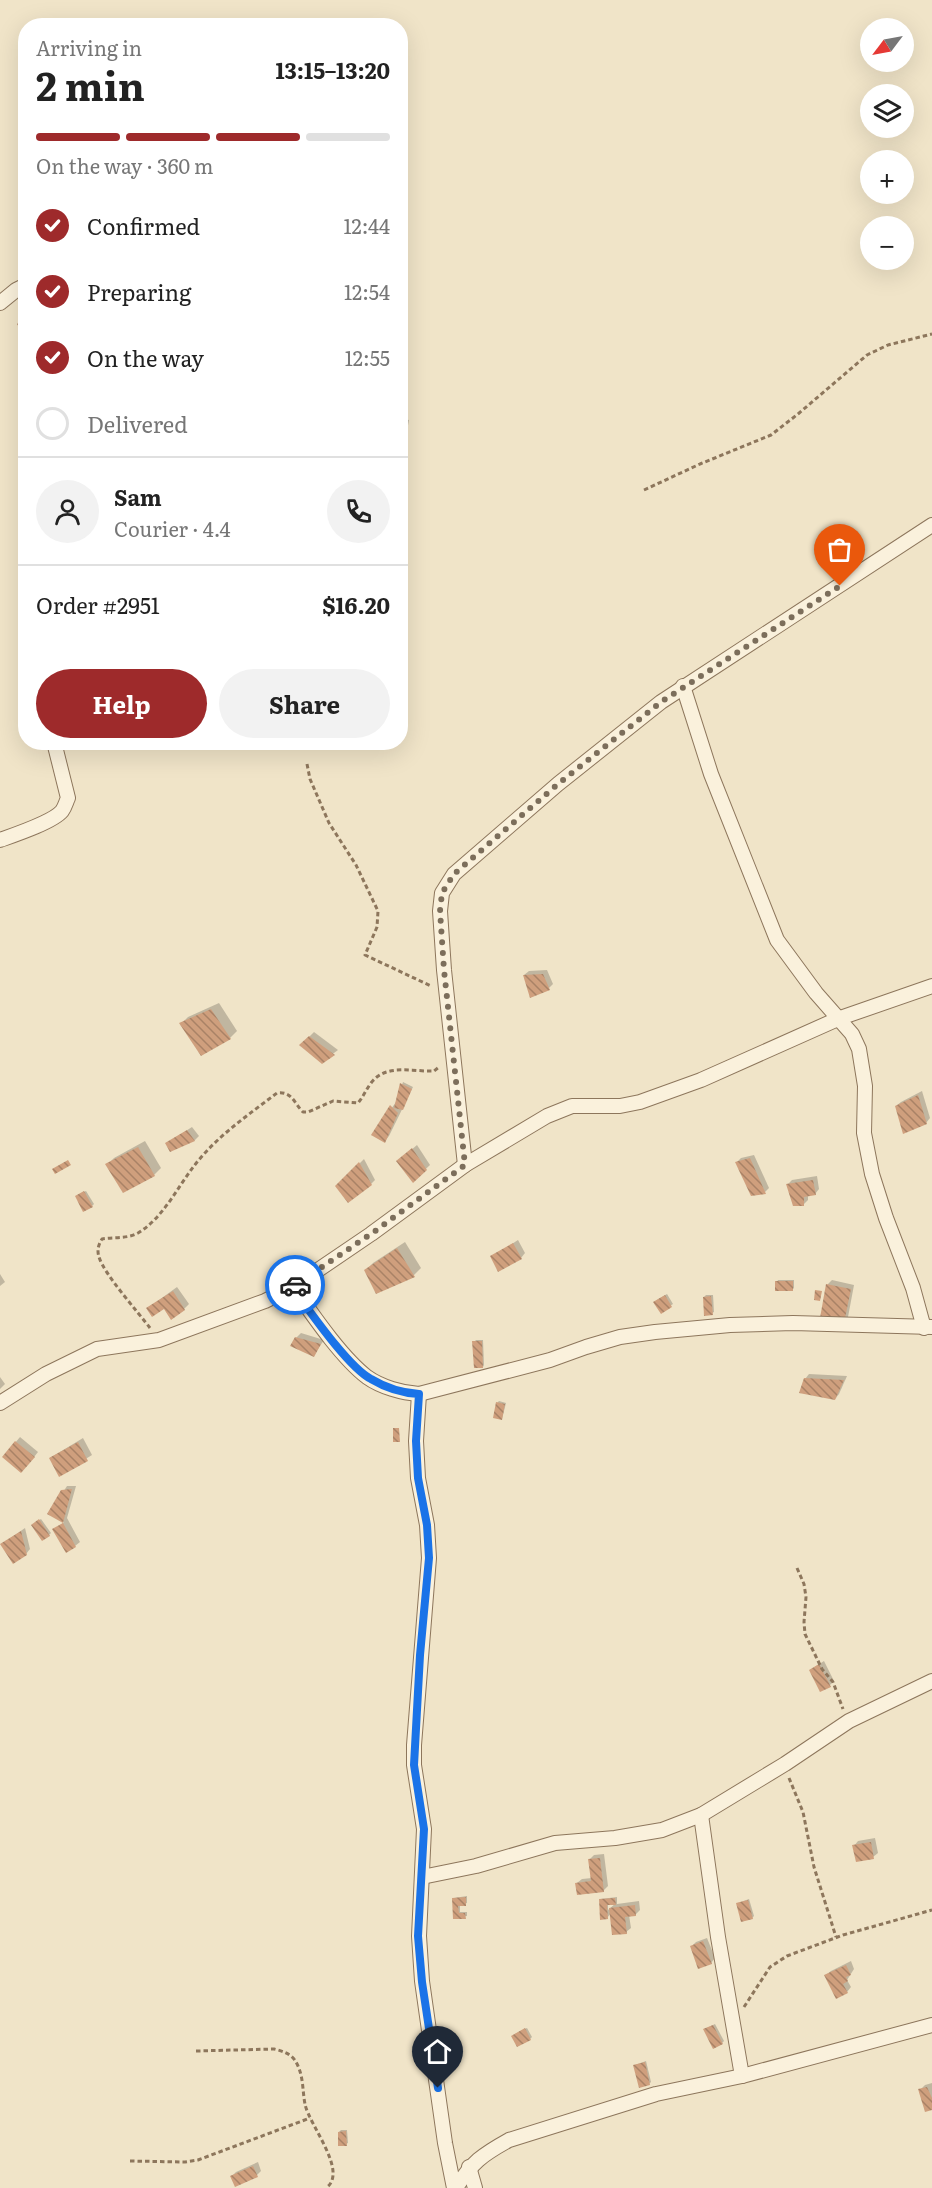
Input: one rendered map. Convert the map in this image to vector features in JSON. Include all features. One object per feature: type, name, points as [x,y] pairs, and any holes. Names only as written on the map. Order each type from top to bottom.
[{"type":"street","points":[[0,303],[18,289]]},
{"type":"street","points":[[465,1165],[446,993],[440,911],[442,893],[454,874],[558,784],[683,687],[932,525]]},
{"type":"street","points":[[292,1287],[354,1365],[369,1378],[403,1393],[419,1394],[550,1360],[620,1337],[655,1332],[730,1325],[793,1323],[928,1327],[886,1218],[872,1174],[864,1133],[864,1072],[856,1042],[840,1018],[816,993],[777,940],[711,774],[683,687]]},
{"type":"street","points":[[0,840],[60,813],[65,806],[68,798],[56,750]]},
{"type":"street","points":[[0,1403],[46,1374],[97,1349],[159,1340],[265,1301],[292,1287],[371,1234],[465,1165],[547,1116],[572,1106],[620,1106],[640,1102],[701,1080],[840,1018],[932,986]]},
{"type":"street","points":[[419,1394],[416,1441],[418,1478],[427,1525],[429,1558],[414,1745],[415,1774],[424,1829],[418,1936],[422,1982],[445,2143],[455,2188]]},
{"type":"street","points":[[422,1877],[476,1866],[555,1843],[615,1838],[662,1830],[701,1815],[785,1764],[849,1721],[932,1681]]},
{"type":"street","points":[[701,1815],[742,2076]]},
{"type":"street","points":[[455,2188],[469,2167],[490,2151],[520,2136],[656,2094],[742,2076],[932,2025]]},
{"type":"street","points":[[469,2167],[475,2188]]},
{"type":"path","points":[[644,490],[771,435],[867,355],[888,345],[932,334]]},
{"type":"path","points":[[307,764],[310,779],[329,823],[356,865],[378,911],[377,927],[366,955],[446,993]]},
{"type":"path","points":[[159,1340],[111,1278],[99,1258],[98,1245],[102,1239],[126,1237],[138,1232],[169,1201],[208,1150],[277,1093],[286,1093],[291,1096],[303,1112],[308,1112],[333,1101],[358,1103],[372,1082],[382,1074],[403,1069],[434,1071],[439,1068],[440,1064]]},
{"type":"path","points":[[797,1568],[804,1584],[806,1597],[805,1634],[822,1669],[833,1682],[849,1721]]},
{"type":"path","points":[[785,1764],[803,1812],[813,1867],[837,1938]]},
{"type":"path","points":[[732,2022],[756,1991],[770,1967],[787,1956],[837,1938],[932,1910]]},
{"type":"path","points":[[196,2051],[274,2049],[292,2057],[300,2069],[305,2103],[310,2118],[328,2152],[334,2174],[332,2184],[326,2188]]},
{"type":"path","points":[[130,2161],[185,2162],[198,2160],[310,2118]]},
{"type":"building","points":[[543,974],[550,990],[530,998],[523,975]]},
{"type":"building","points":[[211,1009],[231,1039],[201,1056],[179,1023]]},
{"type":"building","points":[[309,1036],[335,1055],[322,1064],[299,1045]]},
{"type":"building","points":[[400,1083],[412,1089],[403,1110],[394,1108]]},
{"type":"building","points":[[918,1095],[927,1124],[903,1134],[895,1106]]},
{"type":"building","points":[[390,1105],[398,1113],[385,1143],[371,1135]]},
{"type":"building","points":[[187,1130],[195,1141],[170,1152],[165,1143]]},
{"type":"building","points":[[138,1147],[155,1176],[123,1193],[105,1164]]},
{"type":"building","points":[[412,1148],[427,1170],[413,1183],[396,1161]]},
{"type":"building","points":[[750,1158],[766,1194],[751,1196],[735,1162]]},
{"type":"building","points":[[68,1160],[71,1165],[55,1174],[52,1169]]},
{"type":"building","points":[[359,1162],[372,1185],[348,1203],[335,1186]]},
{"type":"building","points":[[813,1180],[816,1195],[804,1197],[804,1206],[793,1206],[786,1184]]},
{"type":"building","points":[[84,1191],[93,1207],[83,1212],[75,1196]]},
{"type":"building","points":[[513,1243],[522,1259],[498,1272],[490,1256]]},
{"type":"building","points":[[397,1248],[415,1277],[376,1294],[364,1270]]},
{"type":"building","points":[[775,1281],[793,1281],[793,1291],[775,1291]]},
{"type":"building","points":[[826,1284],[851,1289],[844,1323],[820,1318]]},
{"type":"building","points":[[815,1290],[822,1291],[820,1301],[814,1300]]},
{"type":"building","points":[[173,1291],[185,1310],[171,1320],[164,1309],[152,1317],[146,1308]]},
{"type":"building","points":[[665,1295],[672,1307],[661,1314],[653,1302]]},
{"type":"building","points":[[711,1296],[713,1315],[704,1316],[703,1297]]},
{"type":"building","points":[[295,1337],[321,1344],[314,1357],[290,1346]]},
{"type":"building","points":[[472,1341],[482,1341],[483,1368],[474,1368]]},
{"type":"building","points":[[804,1378],[844,1380],[835,1400],[799,1393]]},
{"type":"building","points":[[496,1402],[505,1404],[502,1420],[493,1418]]},
{"type":"building","points":[[393,1428],[399,1428],[400,1442],[393,1442]]},
{"type":"building","points":[[15,1441],[35,1457],[21,1473],[2,1457]]},
{"type":"building","points":[[78,1442],[88,1461],[59,1477],[49,1458]]},
{"type":"building","points":[[72,1489],[63,1523],[47,1514],[61,1490]]},
{"type":"building","points":[[39,1519],[50,1536],[42,1541],[31,1525]]},
{"type":"building","points":[[63,1523],[76,1547],[66,1553],[52,1529]]},
{"type":"building","points":[[21,1531],[27,1555],[13,1564],[0,1544]]},
{"type":"building","points":[[819,1664],[831,1687],[820,1692],[809,1670]]},
{"type":"building","points":[[871,1842],[874,1859],[856,1862],[852,1845]]},
{"type":"building","points":[[600,1858],[604,1892],[577,1895],[575,1883],[591,1881],[588,1859]]},
{"type":"building","points":[[466,1897],[466,1906],[458,1906],[459,1913],[465,1913],[466,1919],[453,1919],[452,1898]]},
{"type":"building","points":[[615,1898],[616,1905],[607,1905],[608,1919],[600,1920],[599,1899]]},
{"type":"building","points":[[748,1900],[753,1919],[741,1922],[736,1903]]},
{"type":"building","points":[[635,1905],[636,1916],[625,1917],[627,1934],[612,1935],[609,1908]]},
{"type":"building","points":[[703,1941],[712,1964],[698,1969],[690,1946]]},
{"type":"building","points":[[846,1965],[851,1975],[846,1977],[848,1981],[843,1984],[848,1993],[836,1999],[824,1975]]},
{"type":"building","points":[[713,2025],[723,2044],[713,2049],[703,2029]]},
{"type":"building","points":[[525,2028],[531,2040],[517,2047],[511,2036]]},
{"type":"building","points":[[645,2062],[650,2085],[639,2088],[633,2065]]},
{"type":"building","points":[[927,2087],[932,2098],[932,2110],[925,2112],[918,2089]]},
{"type":"building","points":[[346,2131],[347,2146],[338,2146],[338,2132]]},
{"type":"building","points":[[253,2166],[258,2177],[235,2187],[230,2176]]},
{"type":"way so far","points":[[295,1285],[371,1234],[465,1165],[440,911],[442,893],[454,874],[558,784],[661,702],[840,586]]},
{"type":"route","points":[[295,1285],[292,1287],[310,1312],[354,1365],[369,1378],[382,1384],[403,1393],[419,1394],[416,1441],[418,1478],[427,1525],[429,1558],[414,1745],[416,1782],[424,1829],[418,1936],[422,1982],[438,2088]]}]
